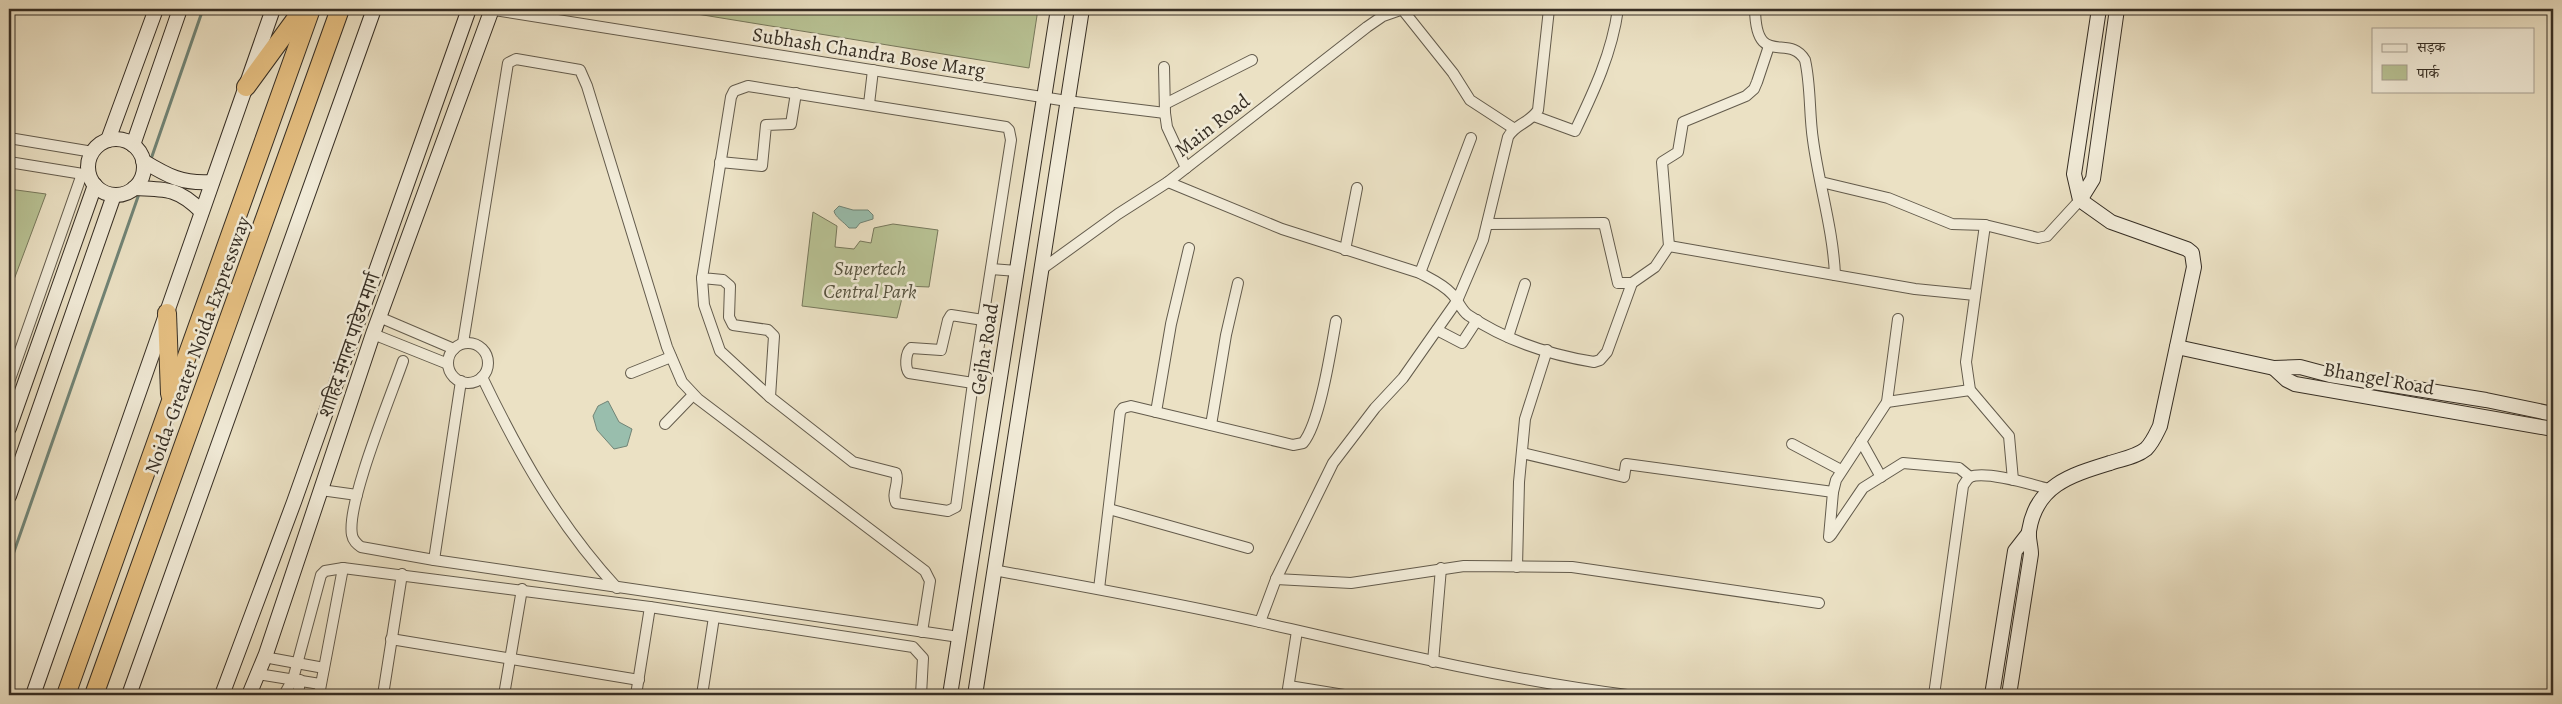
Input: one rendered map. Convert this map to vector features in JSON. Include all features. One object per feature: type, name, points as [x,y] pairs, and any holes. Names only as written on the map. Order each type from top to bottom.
[{"type":"highway","points":[[246,87],[303,9]]},
{"type":"highway","name":"Noida-Greater Noida Expressway","points":[[66,695],[312,9]]},
{"type":"highway","name":"Noida-Greater Noida Expressway","points":[[94,695],[340,9]]},
{"type":"highway","points":[[167,313],[170,404]]},
{"type":"street","points":[[108,140],[156,9]]},
{"type":"street","points":[[133,145],[180,9]]},
{"type":"street","points":[[33,695],[273,9]]},
{"type":"street","points":[[129,695],[374,9]]},
{"type":"street","points":[[222,695],[300,484],[469,9]]},
{"type":"street","name":"Subhash Chandra Bose Marg","points":[[491,9],[1067,101],[1165,108]]},
{"type":"street","name":"शाहिद मंगल पांडेय मार्ग","points":[[249,695],[264,657],[373,334],[491,9]]},
{"type":"street","name":"Gejha Road","points":[[950,695],[1058,9]]},
{"type":"street","points":[[975,695],[1082,9]]},
{"type":"street","points":[[1402,9],[1452,72],[1470,100],[1513,128]]},
{"type":"street","name":"Main Road","points":[[1042,269],[1118,214],[1168,182],[1382,12],[1402,9]]},
{"type":"street","points":[[1260,622],[1276,579],[1333,463],[1375,408],[1403,378],[1457,301],[1483,240],[1508,136],[1513,128],[1534,116],[1539,104],[1549,9]]},
{"type":"street","points":[[1534,116],[1575,131],[1601,76],[1614,37],[1618,9]]},
{"type":"street","points":[[1755,9],[1757,34],[1761,40],[1770,46],[1797,52],[1806,60],[1809,116],[1833,244],[1835,275]]},
{"type":"street","points":[[1992,695],[2015,551],[2028,533],[2040,499],[2049,490],[2066,478],[2081,471],[2134,455],[2152,442],[2160,426],[2194,267],[2192,254],[2178,244],[2111,222],[2080,200],[2074,174],[2099,9]]},
{"type":"street","points":[[1820,182],[1888,198],[1952,224],[1985,225],[2043,238],[2080,200],[2092,179],[2117,9]]},
{"type":"street","points":[[1487,224],[1604,223],[1618,283],[1632,283],[1655,267],[1669,246],[1662,162],[1678,152],[1681,127],[1687,120],[1746,96],[1754,89],[1770,46]]},
{"type":"street","points":[[463,344],[508,64],[516,59],[574,68],[584,75],[671,357],[682,382],[693,394],[926,571],[930,581],[922,632]]},
{"type":"street","points":[[1165,108],[1252,60]]},
{"type":"street","points":[[1164,67],[1165,108],[1170,137],[1186,168]]},
{"type":"street","points":[[869,104],[873,70]]},
{"type":"street","points":[[748,86],[796,93],[1006,127],[1009,130],[1012,140],[973,383],[956,507],[948,511],[896,503],[894,498],[898,478],[896,473],[853,462],[770,397],[720,351],[704,305],[702,278],[731,97],[734,91],[748,86]]},
{"type":"street","points":[[720,162],[762,166],[766,125],[791,124],[796,93]]},
{"type":"street","points":[[9,138],[92,152]]},
{"type":"street","points":[[1420,273],[1471,138]]},
{"type":"street","points":[[9,428],[89,178],[88,163],[92,152],[108,140],[121,139],[133,145],[143,162],[169,176],[188,183],[212,182]]},
{"type":"street","points":[[9,162],[89,178],[104,192],[114,194],[124,193],[134,188],[140,180],[143,162]]},
{"type":"street","points":[[9,382],[89,178]]},
{"type":"street","points":[[1168,182],[1256,220],[1420,273],[1436,281],[1450,292],[1467,314],[1508,337],[1584,361],[1600,360],[1607,352],[1632,283]]},
{"type":"street","points":[[134,188],[172,190],[180,193],[201,211]]},
{"type":"street","points":[[1345,250],[1357,188]]},
{"type":"street","points":[[9,496],[114,194]]},
{"type":"street","points":[[1985,225],[1966,362],[1970,390],[2009,436],[2013,480]]},
{"type":"street","points":[[1669,246],[1915,289],[1975,295]]},
{"type":"street","points":[[1156,412],[1171,324],[1189,248]]},
{"type":"street","points":[[991,268],[1017,270]]},
{"type":"street","points":[[702,278],[723,280],[730,286],[729,317],[733,325],[768,330],[774,336],[770,397]]},
{"type":"street","points":[[1211,425],[1226,335],[1238,283]]},
{"type":"street","points":[[1508,337],[1525,284]]},
{"type":"street","points":[[973,383],[909,373],[906,369],[907,352],[914,348],[942,350],[948,320],[951,315],[983,320]]},
{"type":"street","points":[[380,316],[418,335],[454,349]]},
{"type":"street","points":[[1898,319],[1887,402],[1879,418],[1841,470],[1833,492],[1829,537],[1863,488],[1903,463],[1959,468],[1970,478],[2013,480],[2049,490]]},
{"type":"street","points":[[1437,330],[1462,343],[1477,320]]},
{"type":"street","points":[[1098,589],[1120,412],[1126,406],[1293,445],[1303,444],[1308,438],[1317,408],[1336,321]]},
{"type":"street","points":[[373,334],[448,364]]},
{"type":"street","points":[[413,351],[418,335]]},
{"type":"street","points":[[463,344],[474,344],[484,351],[488,361],[482,377],[472,382],[461,382],[452,375],[448,364],[454,349],[463,344]]},
{"type":"street","name":"Bhangel Road","points":[[2177,347],[2274,368],[2300,367],[2330,375],[2486,400],[2553,414]]},
{"type":"street","points":[[1517,566],[1525,418],[1548,350]]},
{"type":"street","points":[[631,373],[671,357]]},
{"type":"street","points":[[403,361],[357,495],[352,534],[357,544],[361,547],[617,588],[960,637]]},
{"type":"street","name":"Bhangel Road","points":[[2274,368],[2287,380],[2295,384],[2553,429]]},
{"type":"street","points":[[2327,389],[2330,375]]},
{"type":"street","points":[[482,377],[515,444],[553,510],[592,561],[617,588]]},
{"type":"street","points":[[434,560],[461,382]]},
{"type":"street","points":[[1887,402],[1970,390]]},
{"type":"street","points":[[665,424],[693,394]]},
{"type":"street","points":[[2482,417],[2486,400]]},
{"type":"street","points":[[1861,441],[1881,477]]},
{"type":"street","points":[[1792,444],[1841,470]]},
{"type":"street","points":[[1522,453],[1624,477],[1626,464],[1833,492]]},
{"type":"street","points":[[1934,695],[1963,486],[1970,478]]},
{"type":"street","points":[[321,490],[357,495]]},
{"type":"street","points":[[1109,509],[1248,548]]},
{"type":"street","points":[[2008,695],[2031,554],[2028,533]]},
{"type":"street","points":[[1276,579],[1351,583],[1441,568],[1572,567],[1819,603]]},
{"type":"street","points":[[318,695],[342,568]]},
{"type":"street","points":[[298,695],[296,664],[321,576],[325,571],[342,568],[522,589],[913,647],[924,658],[921,695]]},
{"type":"street","points":[[1433,662],[1441,568]]},
{"type":"street","points":[[993,570],[1260,622],[1570,692],[1627,695]]},
{"type":"street","points":[[383,695],[402,574]]},
{"type":"street","points":[[504,695],[522,589]]},
{"type":"street","points":[[636,695],[650,607]]},
{"type":"street","points":[[702,695],[714,618]]},
{"type":"street","points":[[1297,631],[1288,690],[1344,695]]},
{"type":"street","points":[[391,639],[639,680]]},
{"type":"street","points":[[264,657],[324,668]]},
{"type":"street","points":[[258,674],[320,684]]},
{"type":"street","points":[[284,695],[297,680]]},
{"type":"green space","points":[[666,9],[1038,9],[1029,68]]},
{"type":"green space","points":[[9,189],[46,194],[9,293]]},
{"type":"green space","name":"Supertech Central Park","points":[[813,212],[837,226],[835,247],[854,249],[860,241],[871,243],[874,228],[893,224],[938,230],[929,287],[905,286],[897,318],[802,306]]},
{"type":"shaded area","points":[[839,206],[853,210],[868,210],[873,215],[873,219],[860,223],[856,228],[849,228],[834,211]]},
{"type":"shaded area","points":[[608,401],[619,422],[632,429],[627,446],[614,449],[597,430],[593,416],[598,406]]},
{"type":"waterway","points":[[150,162],[203,9]]},
{"type":"waterway","points":[[142,185],[148,168]]},
{"type":"waterway","points":[[9,566],[140,191]]}]
